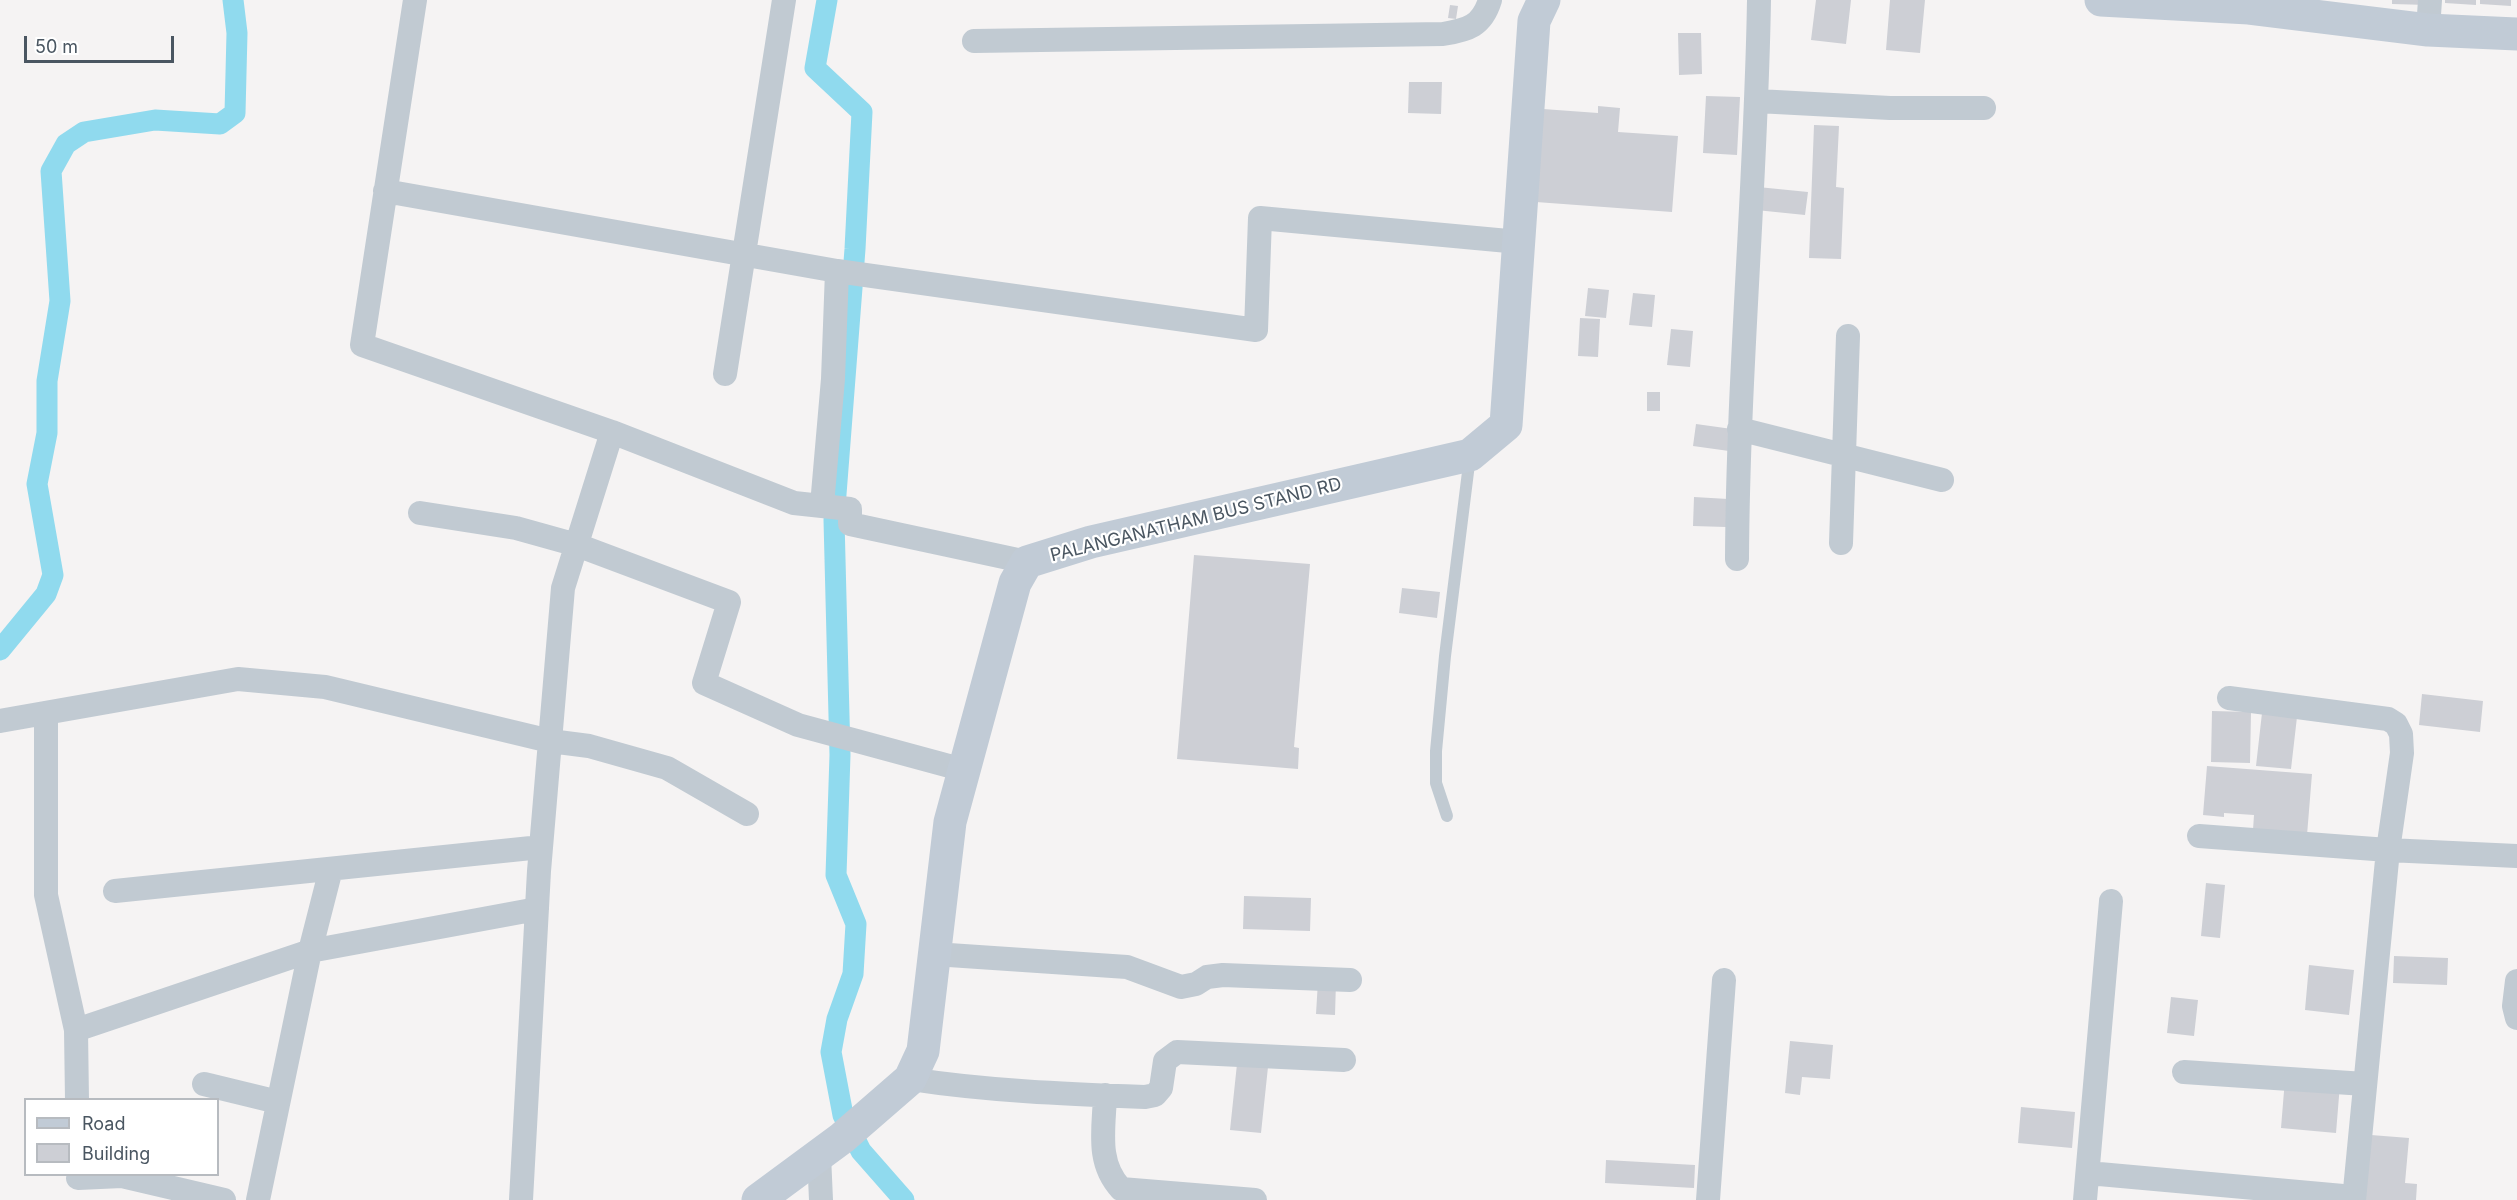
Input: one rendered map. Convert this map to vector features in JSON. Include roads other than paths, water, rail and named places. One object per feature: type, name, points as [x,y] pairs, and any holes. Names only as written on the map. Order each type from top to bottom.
[{"type":"street","points":[[415,0],[362,345],[612,432],[794,503],[850,509],[850,524],[1027,562]]},
{"type":"street","points":[[725,374],[784,0]]},
{"type":"street","points":[[974,41],[1443,34],[1467,30],[1481,19],[1490,0]]},
{"type":"street","name":"PALANGANATHAM BUS STAND RD","points":[[758,1200],[840,1139],[910,1079],[923,1051],[950,822],[1015,583],[1027,562],[1091,542],[1470,455],[1506,425],[1534,21],[1544,0]]},
{"type":"street","points":[[1737,559],[1739,429],[1757,101],[1759,0]]},
{"type":"street","points":[[2101,0],[2249,4],[2429,15],[2517,34]]},
{"type":"street","points":[[1757,101],[1890,108],[1984,108]]},
{"type":"street","points":[[385,191],[837,271],[1256,330],[1260,218],[1519,242]]},
{"type":"street","points":[[822,505],[833,379],[837,271]]},
{"type":"street","points":[[1841,543],[1848,336]]},
{"type":"street","points":[[1739,429],[1942,480]]},
{"type":"street","points":[[521,1200],[541,847],[563,588],[612,432]]},
{"type":"street","points":[[420,513],[516,528],[577,545],[729,602],[704,683],[798,725],[964,770]]},
{"type":"street","points":[[0,722],[238,679],[325,687],[550,741],[590,746],[667,768],[747,814]]},
{"type":"street","points":[[2088,1173],[2354,1199],[2388,850],[2402,753],[2400,734],[2396,724],[2388,719],[2229,698]]},
{"type":"street","points":[[46,713],[46,895],[76,1030],[77,1098]]},
{"type":"street","points":[[2199,836],[2388,850],[2517,856]]},
{"type":"street","points":[[115,891],[541,847]]},
{"type":"street","points":[[258,1200],[310,951],[331,869]]},
{"type":"street","points":[[2085,1200],[2111,901]]},
{"type":"street","points":[[76,1030],[310,951],[537,909]]},
{"type":"street","points":[[934,954],[1127,967],[1181,987],[1196,984],[1207,977],[1223,975],[1350,980]]},
{"type":"street","points":[[1708,1200],[1724,980]]},
{"type":"street","points":[[2517,981],[2514,1006],[2517,1018]]},
{"type":"street","points":[[910,1079],[989,1090],[1155,1095],[1161,1088],[1165,1060],[1177,1052],[1344,1060]]},
{"type":"street","points":[[2184,1072],[2365,1084]]},
{"type":"street","points":[[204,1084],[278,1102]]},
{"type":"street","points":[[1106,1095],[1102,1154],[1112,1180],[1121,1189],[1255,1200]]},
{"type":"street","points":[[821,1200],[840,1139]]},
{"type":"street","points":[[78,1184],[122,1176],[224,1200]]},
{"type":"lane","points":[[1447,816],[1436,783],[1436,751],[1445,656],[1470,455]]},
{"type":"waterway","points":[[0,650],[46,594],[53,575],[37,484],[47,433],[47,381],[60,301],[51,171],[66,144],[84,132],[155,120],[220,124],[235,113],[237,33],[233,0]]},
{"type":"waterway","points":[[827,0],[815,68],[862,112],[855,249],[834,520],[840,755],[836,875],[856,924],[853,974],[837,1019],[831,1052],[843,1115],[861,1151],[904,1200]]}]
